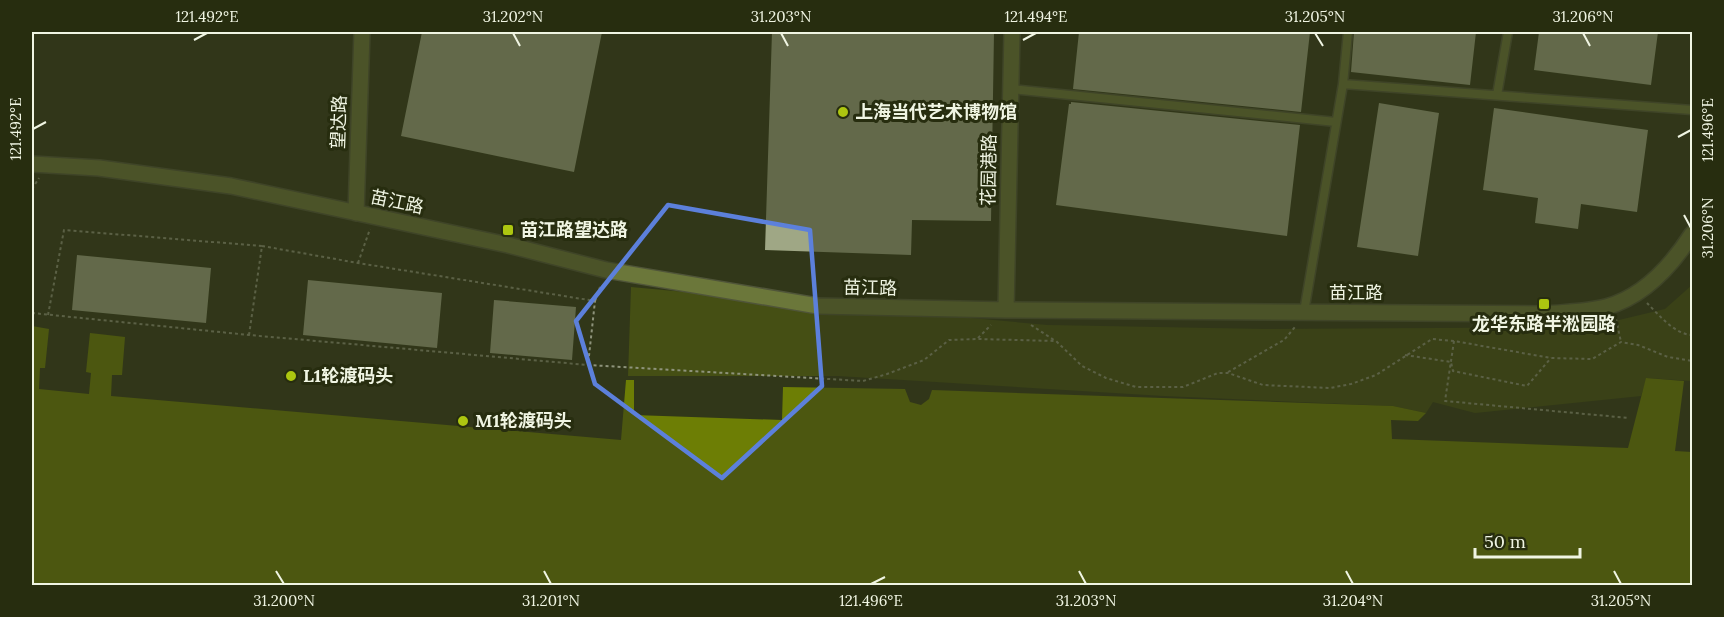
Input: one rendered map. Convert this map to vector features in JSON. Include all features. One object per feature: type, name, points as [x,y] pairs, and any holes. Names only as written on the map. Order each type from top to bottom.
[{"type":"street","name":"望达路","points":[[356,213],[362,32]]},
{"type":"street","name":"花园港路","points":[[1006,310],[1012,32]]},
{"type":"street","name":"苗江路","points":[[32,164],[99,168],[231,186],[508,245],[606,270],[818,306],[1006,310],[1546,314],[1579,311],[1612,304],[1637,292],[1659,276],[1679,255],[1692,234]]},
{"type":"lane","points":[[1304,312],[1343,84],[1348,32]]},
{"type":"lane","points":[[1497,95],[1508,32]]},
{"type":"lane","points":[[1343,84],[1692,110]]},
{"type":"lane","points":[[1011,89],[1336,122]]},
{"type":"path","points":[[358,263],[375,217]]},
{"type":"path","points":[[48,315],[64,230],[262,246],[595,301]]},
{"type":"path","points":[[249,335],[262,246]]},
{"type":"path","points":[[588,365],[595,301],[606,270]]},
{"type":"path","points":[[1637,292],[1661,318],[1684,335],[1692,335]]},
{"type":"path","points":[[1612,304],[1621,342]]},
{"type":"path","points":[[1228,373],[1284,340],[1304,312]]},
{"type":"path","points":[[32,313],[588,365],[862,381],[924,360],[949,340],[977,339],[1056,342],[1082,366],[1106,378],[1136,387],[1183,387],[1218,373],[1228,373],[1263,385],[1330,388],[1363,381],[1376,375],[1432,339],[1454,340],[1551,358],[1592,358],[1621,342],[1638,345],[1668,357],[1692,361]]},
{"type":"path","points":[[1454,340],[1445,401],[1629,418]]},
{"type":"path","points":[[1405,355],[1451,362]]},
{"type":"path","points":[[1451,362],[1453,371],[1527,386],[1551,358]]},
{"type":"highlighted area","points":[[668,205],[810,230],[822,386],[722,478],[595,384],[576,321]]},
{"type":"shaded area","points":[[1692,285],[1692,381],[1647,378],[1641,396],[1475,413],[1433,402],[1426,413],[1393,406],[1164,396],[838,376],[628,376],[631,287],[1047,325],[1264,329],[1590,327],[1665,309]]},
{"type":"shaded area","points":[[32,326],[49,329],[45,368],[40,368],[39,389],[89,394],[91,373],[86,372],[90,333],[125,337],[122,375],[112,375],[111,396],[621,440],[626,380],[634,380],[634,415],[782,420],[783,387],[905,389],[910,402],[921,405],[929,399],[932,390],[1393,406],[1426,413],[1418,421],[1391,420],[1392,439],[1628,448],[1646,378],[1684,381],[1675,451],[1692,452],[1692,585],[32,585]]},
{"type":"building","points":[[422,32],[602,32],[574,172],[401,136]]},
{"type":"building","name":"上海当代艺术博物馆","points":[[772,32],[994,32],[991,221],[912,220],[911,255],[765,250]]},
{"type":"building","points":[[1079,32],[1310,32],[1301,112],[1073,89]]},
{"type":"building","points":[[1354,32],[1476,32],[1470,85],[1351,72]]},
{"type":"building","points":[[1539,32],[1658,32],[1651,85],[1534,70]]},
{"type":"building","points":[[1071,102],[1300,125],[1287,236],[1056,205]]},
{"type":"building","points":[[1379,103],[1439,113],[1418,256],[1357,247]]},
{"type":"building","points":[[1494,108],[1648,130],[1637,212],[1581,204],[1578,229],[1535,223],[1538,198],[1483,190]]},
{"type":"building","points":[[77,255],[211,268],[206,323],[72,310]]},
{"type":"building","points":[[308,280],[442,293],[437,348],[303,335]]},
{"type":"building","points":[[494,300],[576,307],[572,360],[490,353]]},
{"type":"place","name":"上海当代艺术博物馆","points":[[843,112]]},
{"type":"place","name":"苗江路望达路","points":[[508,230]]},
{"type":"place","name":"龙华东路半淞园路","points":[[1544,304]]},
{"type":"place","name":"L1轮渡码头","points":[[291,376]]},
{"type":"place","name":"M1轮渡码头","points":[[463,421]]}]
